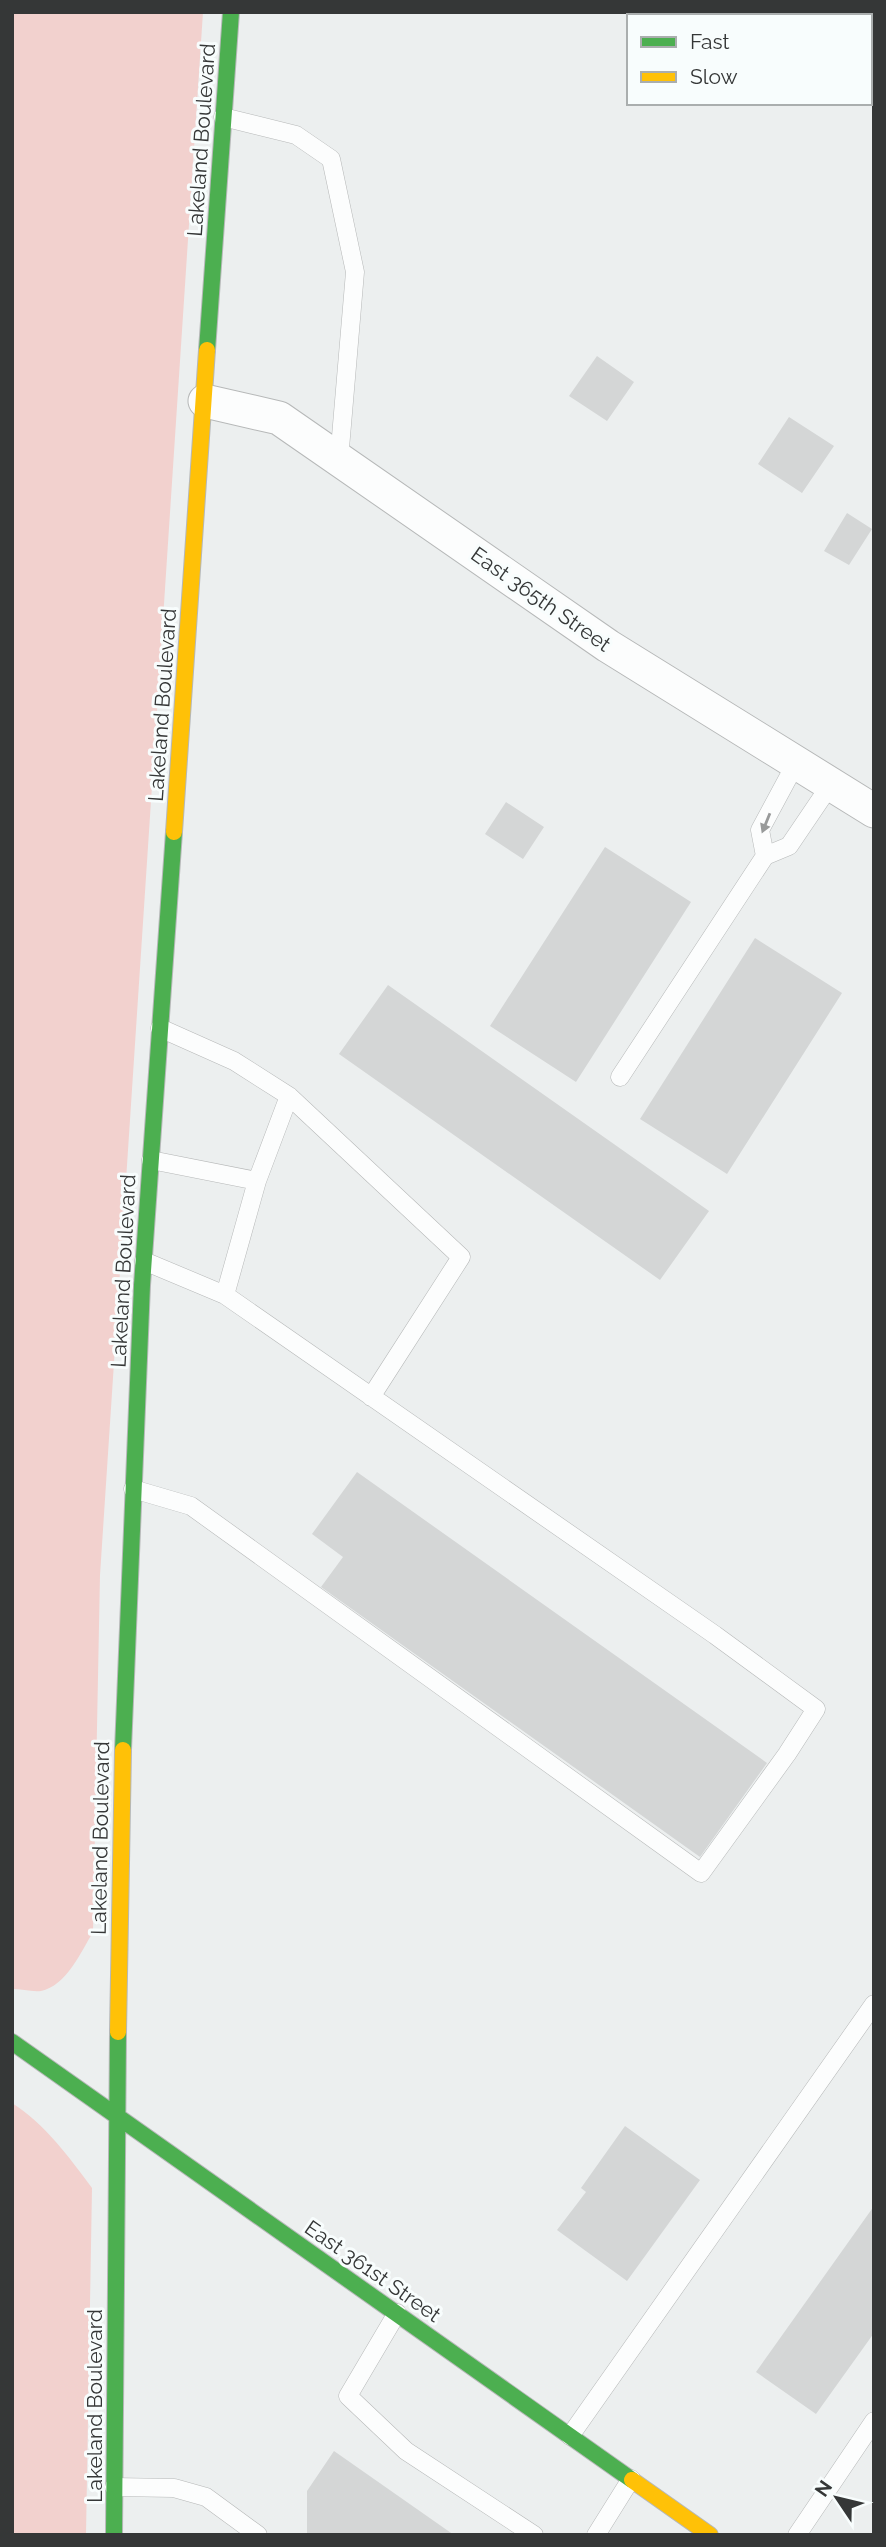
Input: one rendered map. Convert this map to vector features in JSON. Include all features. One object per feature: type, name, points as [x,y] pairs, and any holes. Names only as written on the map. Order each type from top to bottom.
[{"type":"street","name":"Lakeland Boulevard","points":[[114,2535],[124,1697],[133,1489],[144,1261],[231,12]]},
{"type":"street","name":"East 365th Street","points":[[205,401],[279,418],[608,646],[874,811]]},
{"type":"street","name":"East 361st Street","points":[[12,2042],[710,2535]]},
{"type":"lane","points":[[223,117],[296,135],[331,159],[355,272],[339,460]]},
{"type":"lane","points":[[765,856],[761,830],[796,763]]},
{"type":"lane","points":[[620,1077],[765,856],[789,846],[831,784]]},
{"type":"lane","points":[[160,1028],[234,1061],[289,1096],[461,1257],[371,1396]]},
{"type":"lane","points":[[225,1295],[257,1181],[289,1096]]},
{"type":"lane","points":[[151,1160],[257,1181]]},
{"type":"lane","points":[[133,1489],[191,1506],[701,1873],[816,1709],[225,1295],[144,1261]]},
{"type":"lane","points":[[570,2436],[874,2004]]},
{"type":"lane","points":[[397,2313],[348,2396],[406,2451],[534,2535]]},
{"type":"lane","points":[[797,2535],[874,2421]]},
{"type":"lane","points":[[596,2535],[631,2479]]},
{"type":"lane","points":[[114,2487],[174,2488],[206,2497],[258,2535]]},
{"type":"shaded area","points":[[12,12],[203,12],[100,1575],[93,1932],[65,1975],[50,1988],[41,1991],[12,1989]]},
{"type":"shaded area","points":[[12,2103],[46,2131],[92,2188],[86,2535],[12,2535]]},
{"type":"building","points":[[628,12],[687,12],[686,14]]},
{"type":"building","points":[[597,356],[634,382],[607,421],[569,396]]},
{"type":"building","points":[[789,417],[834,446],[802,493],[758,464]]},
{"type":"building","points":[[847,513],[872,529],[849,565],[824,551]]},
{"type":"building","points":[[506,802],[544,827],[523,859],[485,834]]},
{"type":"building","points":[[605,847],[691,902],[576,1082],[490,1026]]},
{"type":"building","points":[[755,938],[842,993],[727,1174],[640,1119]]},
{"type":"building","points":[[388,985],[709,1211],[660,1280],[339,1054]]},
{"type":"building","points":[[357,1472],[767,1763],[700,1857],[321,1587],[343,1557],[312,1534]]},
{"type":"building","points":[[625,2126],[700,2180],[627,2281],[557,2230],[586,2192],[581,2188]]},
{"type":"building","points":[[874,2206],[874,2333],[816,2414],[756,2372]]},
{"type":"building","points":[[334,2451],[454,2535],[307,2535],[307,2491]]},
{"type":"traffic: fast","points":[[207,350],[231,12]]},
{"type":"traffic: fast","points":[[123,1750],[142,1285],[174,832]]},
{"type":"traffic: fast","points":[[114,2535],[118,2032]]},
{"type":"traffic: fast","points":[[12,2042],[632,2480]]},
{"type":"traffic: slow","points":[[174,832],[207,350]]},
{"type":"traffic: slow","points":[[118,2032],[123,1750]]},
{"type":"traffic: slow","points":[[632,2480],[710,2535]]}]
